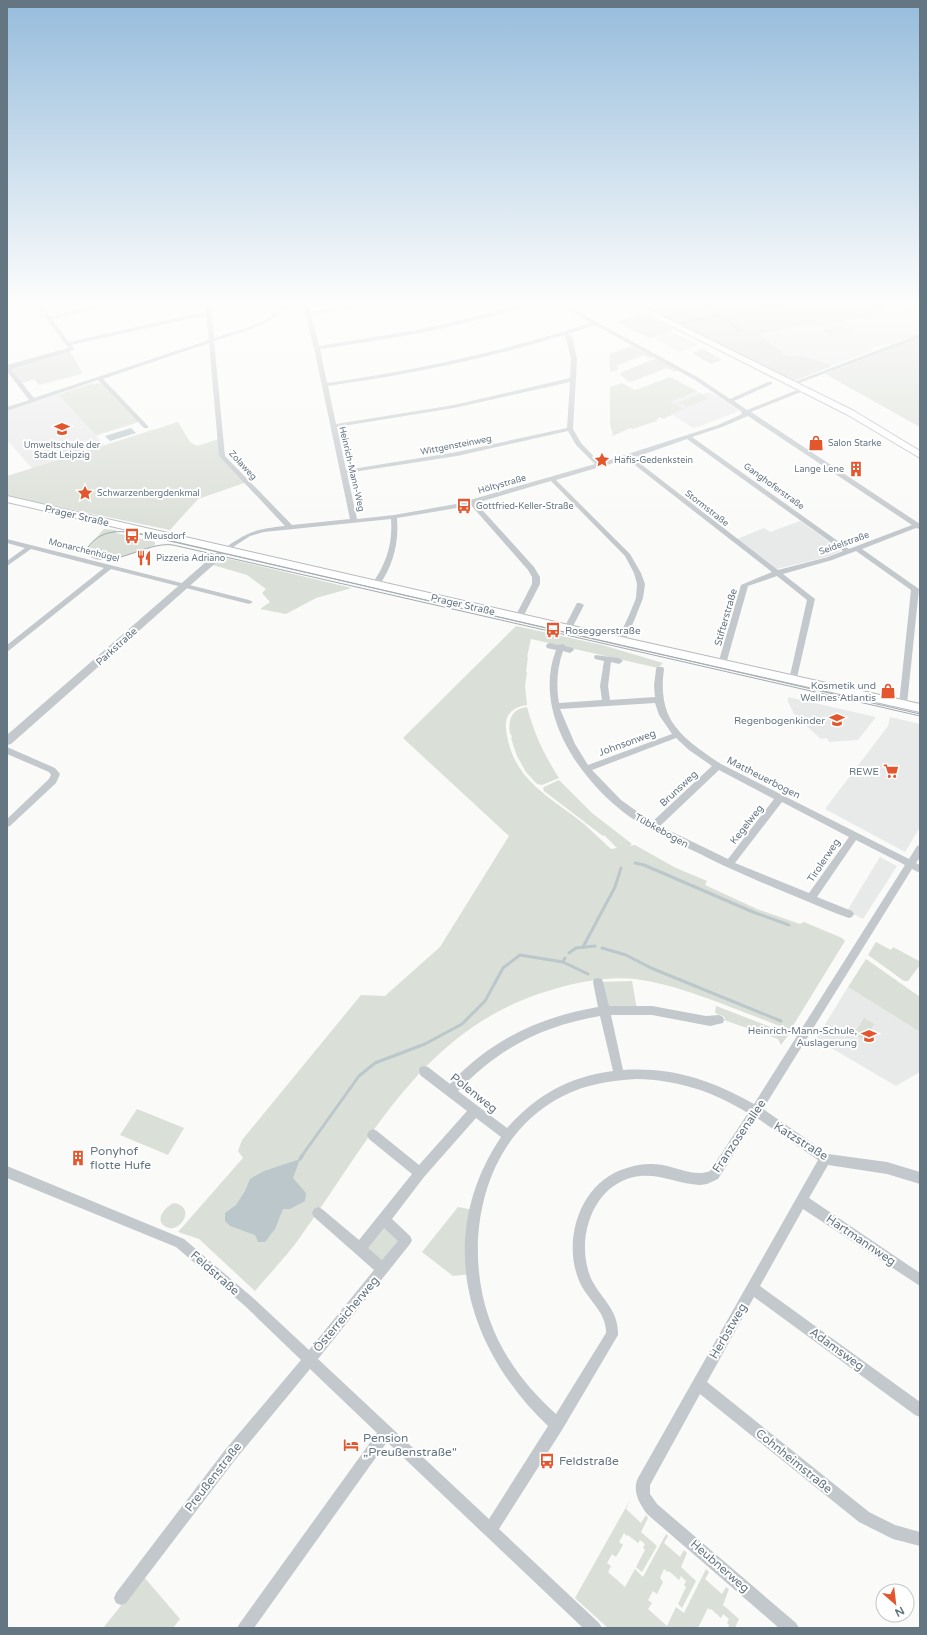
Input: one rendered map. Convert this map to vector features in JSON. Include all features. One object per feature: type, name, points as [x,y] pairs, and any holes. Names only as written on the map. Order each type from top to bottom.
[{"type":"main road","points":[[785,380],[851,413],[920,455]]},
{"type":"main road","name":"Prager Straße","points":[[7,499],[621,641],[920,708]]},
{"type":"street","points":[[17,380],[33,401]]},
{"type":"street","points":[[7,409],[96,380]]},
{"type":"street","points":[[101,380],[146,427]]},
{"type":"street","name":"Zolaweg","points":[[215,380],[222,456],[290,527]]},
{"type":"street","name":"Heinrich-Mann-Weg","points":[[323,380],[354,521]]},
{"type":"street","points":[[324,385],[357,380]]},
{"type":"street","points":[[333,426],[395,418],[458,406],[567,380]]},
{"type":"street","points":[[572,380],[570,429],[578,444],[600,466]]},
{"type":"street","points":[[697,380],[748,412],[918,526]]},
{"type":"street","points":[[792,384],[802,380]]},
{"type":"street","points":[[730,401],[770,382]]},
{"type":"street","name":"Höltystraße","points":[[225,550],[254,533],[290,527],[394,517],[441,510],[553,480],[688,437],[744,416],[748,412],[804,390]]},
{"type":"street","name":"Wittgensteinweg","points":[[344,472],[455,455],[570,429]]},
{"type":"street","name":"Ganghoferstraße","points":[[688,437],[849,552]]},
{"type":"street","name":"Stormstraße","points":[[628,457],[811,599],[793,680]]},
{"type":"street","points":[[553,480],[628,556],[637,570],[641,586],[621,641]]},
{"type":"street","points":[[472,502],[536,577],[535,587],[519,617]]},
{"type":"street","points":[[376,584],[385,571],[394,549],[394,517]]},
{"type":"street","name":"Seidelstraße","points":[[776,573],[830,559],[918,526]]},
{"type":"street","name":"Monarchenhügel","points":[[7,541],[249,602]]},
{"type":"street","points":[[7,564],[30,547]]},
{"type":"street","points":[[858,549],[915,589],[903,704]]},
{"type":"street","name":"Parkstraße","points":[[8,739],[225,550]]},
{"type":"street","points":[[7,649],[110,567]]},
{"type":"street","name":"Stifterstraße","points":[[722,664],[745,585],[776,573]]},
{"type":"street","points":[[568,628],[580,604]]},
{"type":"street","name":"Tübkebogen","points":[[550,646],[564,648],[554,668],[552,684],[555,706],[565,736],[585,769],[619,803],[653,827],[729,864],[769,882],[849,914]]},
{"type":"street","points":[[598,657],[619,661]]},
{"type":"street","points":[[606,702],[604,686],[608,659]]},
{"type":"street","name":"Mattheuerbogen","points":[[660,669],[657,684],[659,705],[666,720],[677,735],[692,749],[718,766],[915,867]]},
{"type":"street","points":[[555,706],[658,700]]},
{"type":"street","name":"Johnsonweg","points":[[585,769],[677,735]]},
{"type":"street","points":[[7,750],[52,770],[56,774],[53,781],[7,824]]},
{"type":"street","name":"Brunsweg","points":[[653,827],[718,766]]},
{"type":"street","name":"Kegelweg","points":[[729,864],[780,798]]},
{"type":"street","name":"Tirolerweg","points":[[811,898],[854,836]]},
{"type":"street","name":"Franzosenallee","points":[[490,1530],[608,1342],[613,1329],[607,1313],[585,1279],[580,1258],[579,1242],[581,1226],[584,1213],[592,1199],[611,1181],[620,1176],[641,1170],[668,1172],[695,1178],[710,1177],[717,1171],[915,867],[920,849]]},
{"type":"street","points":[[598,982],[619,1075]]},
{"type":"street","points":[[451,1091],[483,1060],[518,1038],[557,1021],[582,1014],[605,1010],[647,1010],[686,1016],[710,1022],[718,1020]]},
{"type":"street","name":"Polenweg","points":[[424,1071],[508,1136]]},
{"type":"street","name":"Katzstraße","points":[[557,1425],[522,1391],[501,1361],[486,1327],[472,1274],[471,1241],[474,1210],[491,1163],[508,1136],[532,1111],[555,1094],[587,1081],[619,1075],[654,1074],[670,1076],[714,1090],[755,1112],[825,1158],[837,1162],[851,1163],[899,1172],[920,1178]]},
{"type":"street","points":[[360,1249],[420,1173],[475,1110]]},
{"type":"street","points":[[373,1135],[420,1173]]},
{"type":"street","name":"Herbstweg","points":[[649,1504],[642,1491],[643,1483],[825,1158]]},
{"type":"street","name":"Feldstraße","points":[[7,1172],[180,1243],[248,1301],[594,1628]]},
{"type":"street","name":"Hartmannweg","points":[[801,1200],[920,1280]]},
{"type":"street","name":"Österreicherweg","points":[[318,1214],[383,1270]]},
{"type":"street","name":"Österreicherweg","points":[[308,1359],[383,1270],[406,1240],[383,1219]]},
{"type":"street","name":"Adamsweg","points":[[753,1288],[920,1410]]},
{"type":"street","name":"Preußenstraße","points":[[121,1598],[230,1454],[308,1359]]},
{"type":"street","name":"Cohnheimstraße","points":[[698,1384],[864,1517],[893,1532],[920,1539]]},
{"type":"street","points":[[245,1628],[386,1432]]},
{"type":"street","name":"Heubnerweg","points":[[649,1504],[792,1628]]},
{"type":"shaded area","points":[[20,380],[30,380],[22,383]]},
{"type":"shaded area","points":[[35,380],[57,380],[39,385]]},
{"type":"shaded area","points":[[661,380],[676,380],[697,391],[671,402],[684,409],[663,419],[660,417],[657,421],[632,429],[630,428],[613,436],[610,424],[610,387],[622,383],[635,390]]},
{"type":"shaded area","points":[[836,380],[920,380],[920,427]]},
{"type":"shaded area","name":"Umweltschule der Stadt Leipzig","points":[[91,383],[102,383],[139,422],[96,436],[104,445],[32,468],[7,440],[7,411]]},
{"type":"shaded area","points":[[92,384],[101,384],[138,422],[96,435],[59,395]]},
{"type":"shaded area","points":[[697,391],[703,394],[708,392],[719,397],[739,411],[693,428],[671,414],[671,402]]},
{"type":"shaded area","points":[[700,394],[708,398],[686,407],[678,403]]},
{"type":"shaded area","points":[[178,422],[190,442],[197,446],[219,439],[222,456],[247,482],[198,499],[170,530],[7,496],[7,476]]},
{"type":"shaded area","points":[[131,428],[136,433],[110,441],[105,436]]},
{"type":"shaded area","points":[[78,445],[82,450],[53,459],[49,455]]},
{"type":"shaded area","points":[[800,521],[840,551],[830,556],[777,569],[737,539],[764,528],[770,532]]},
{"type":"shaded area","points":[[104,529],[116,530],[116,533],[155,542],[155,545],[116,558],[105,560],[95,559],[89,555],[88,547]]},
{"type":"shaded area","points":[[221,557],[352,588],[316,598],[286,614],[260,609],[270,602],[262,593],[266,589],[247,575],[213,565]]},
{"type":"shaded area","points":[[516,626],[602,645],[663,663],[658,668],[531,639],[527,657],[525,686],[527,705],[518,707],[508,715],[506,729],[510,747],[516,761],[524,774],[534,785],[584,824],[611,849],[617,848],[604,835],[603,836],[544,791],[543,788],[559,780],[592,813],[632,844],[629,846],[635,845],[676,868],[707,881],[705,885],[757,909],[800,924],[804,922],[842,938],[845,941],[791,1029],[774,1024],[719,1002],[663,984],[635,979],[614,978],[571,984],[551,990],[507,1007],[468,1030],[435,1058],[405,1090],[378,1124],[296,1243],[255,1291],[199,1239],[178,1232],[243,1158],[238,1151],[242,1140],[361,995],[385,996],[440,947],[509,836],[403,738]]},
{"type":"shaded area","name":"Regenbogenkinder","points":[[788,697],[876,717],[858,740],[829,742],[827,738],[821,739],[794,714],[788,702]]},
{"type":"shaded area","points":[[527,707],[540,744],[559,778],[542,785],[537,784],[526,772],[517,756],[510,734],[510,720],[512,716],[517,710]]},
{"type":"shaded area","points":[[890,717],[920,724],[920,827],[905,852],[825,809],[888,726]]},
{"type":"shaded area","points":[[880,857],[897,866],[863,919],[847,911]]},
{"type":"shaded area","points":[[876,942],[891,950],[893,947],[919,961],[920,960],[920,965],[908,981],[904,981],[868,955]]},
{"type":"shaded area","points":[[866,959],[920,997],[920,1032],[848,987]]},
{"type":"shaded area","points":[[632,981],[637,1010],[605,1010],[598,982]]},
{"type":"shaded area","name":"Heinrich-Mann-Schule, Auslagerung","points":[[848,987],[920,1032],[920,1072],[896,1086],[816,1039]]},
{"type":"shaded area","points":[[716,1006],[789,1034],[781,1045],[778,1039],[724,1020],[725,1017],[715,1013]]},
{"type":"shaded area","points":[[864,1018],[874,1024],[864,1040],[854,1034]]},
{"type":"shaded area","points":[[137,1109],[184,1128],[168,1155],[120,1135]]},
{"type":"shaded area","points":[[300,1159],[293,1178],[306,1193],[305,1201],[290,1209],[283,1209],[275,1229],[265,1242],[258,1242],[255,1235],[230,1226],[225,1221],[225,1213],[236,1205],[245,1191],[250,1179],[264,1171]]},
{"type":"shaded area","points":[[174,1203],[181,1205],[184,1209],[184,1219],[181,1224],[176,1227],[166,1227],[161,1221],[162,1214]]},
{"type":"shaded area","points":[[458,1207],[474,1210],[472,1274],[453,1276],[422,1252]]},
{"type":"shaded area","points":[[383,1219],[406,1240],[383,1270],[360,1249]]},
{"type":"shaded area","points":[[630,1500],[626,1509],[641,1523],[646,1515],[648,1518],[641,1532],[657,1546],[642,1572],[636,1567],[645,1550],[643,1548],[645,1544],[640,1540],[638,1543],[624,1533],[619,1542],[623,1545],[616,1557],[612,1554],[607,1563],[611,1566],[608,1572],[625,1587],[635,1569],[643,1577],[666,1534],[668,1536],[664,1543],[680,1557],[684,1550],[687,1553],[681,1567],[696,1581],[682,1608],[678,1604],[686,1587],[684,1585],[686,1581],[681,1576],[679,1580],[669,1571],[668,1572],[664,1569],[660,1578],[663,1582],[657,1594],[653,1591],[648,1600],[652,1603],[648,1609],[667,1626],[676,1607],[684,1613],[706,1569],[709,1572],[705,1579],[722,1594],[726,1587],[729,1589],[723,1605],[739,1619],[735,1628],[728,1628],[729,1625],[727,1623],[729,1619],[723,1614],[721,1618],[708,1608],[698,1628],[608,1628],[575,1598]]},
{"type":"shaded area","points":[[144,1577],[180,1619],[173,1628],[103,1628]]},
{"type":"waterway","points":[[635,863],[644,865],[753,912],[789,925]]},
{"type":"waterway","points":[[583,947],[615,887],[621,868]]},
{"type":"waterway","points":[[569,953],[576,948],[595,946]]},
{"type":"waterway","points":[[602,948],[626,955],[651,968],[781,1021]]},
{"type":"waterway","points":[[301,1157],[359,1076],[375,1063],[425,1044],[462,1024],[485,1001],[503,968],[520,955],[563,962]]},
{"type":"waterway","points":[[563,962],[565,958]]},
{"type":"waterway","points":[[563,962],[588,974]]},
{"type":"tram line","points":[[920,714],[135,533],[109,533],[98,538],[88,547],[89,555],[98,559],[108,559],[152,547],[173,545],[920,716]]},
{"type":"place","name":"Umweltschule der Stadt Leipzig","points":[[62,429]]},
{"type":"place","name":"Salon Starke","points":[[816,443]]},
{"type":"place","name":"Hafis-Gedenkstein","points":[[602,460]]},
{"type":"place","name":"Lange Lene","points":[[856,469]]},
{"type":"place","name":"Schwarzenbergdenkmal","points":[[85,493]]},
{"type":"place","name":"Gottfried-Keller-Straße","points":[[464,506]]},
{"type":"place","name":"Meusdorf","points":[[132,536]]},
{"type":"place","name":"Pizzeria Adriano","points":[[144,558]]},
{"type":"place","name":"Roseggerstraße","points":[[553,630]]},
{"type":"place","name":"Kosmetik und Wellnes Atlantis","points":[[888,691]]},
{"type":"place","name":"Regenbogenkinder","points":[[837,720]]},
{"type":"place","name":"REWE","points":[[891,771]]},
{"type":"place","name":"Heinrich-Mann-Schule, Auslagerung","points":[[869,1036]]},
{"type":"place","name":"Ponyhof flotte Hufe","points":[[78,1158]]},
{"type":"place","name":"Pension „Preußenstraße\"","points":[[351,1445]]},
{"type":"place","name":"Feldstraße","points":[[547,1461]]}]
